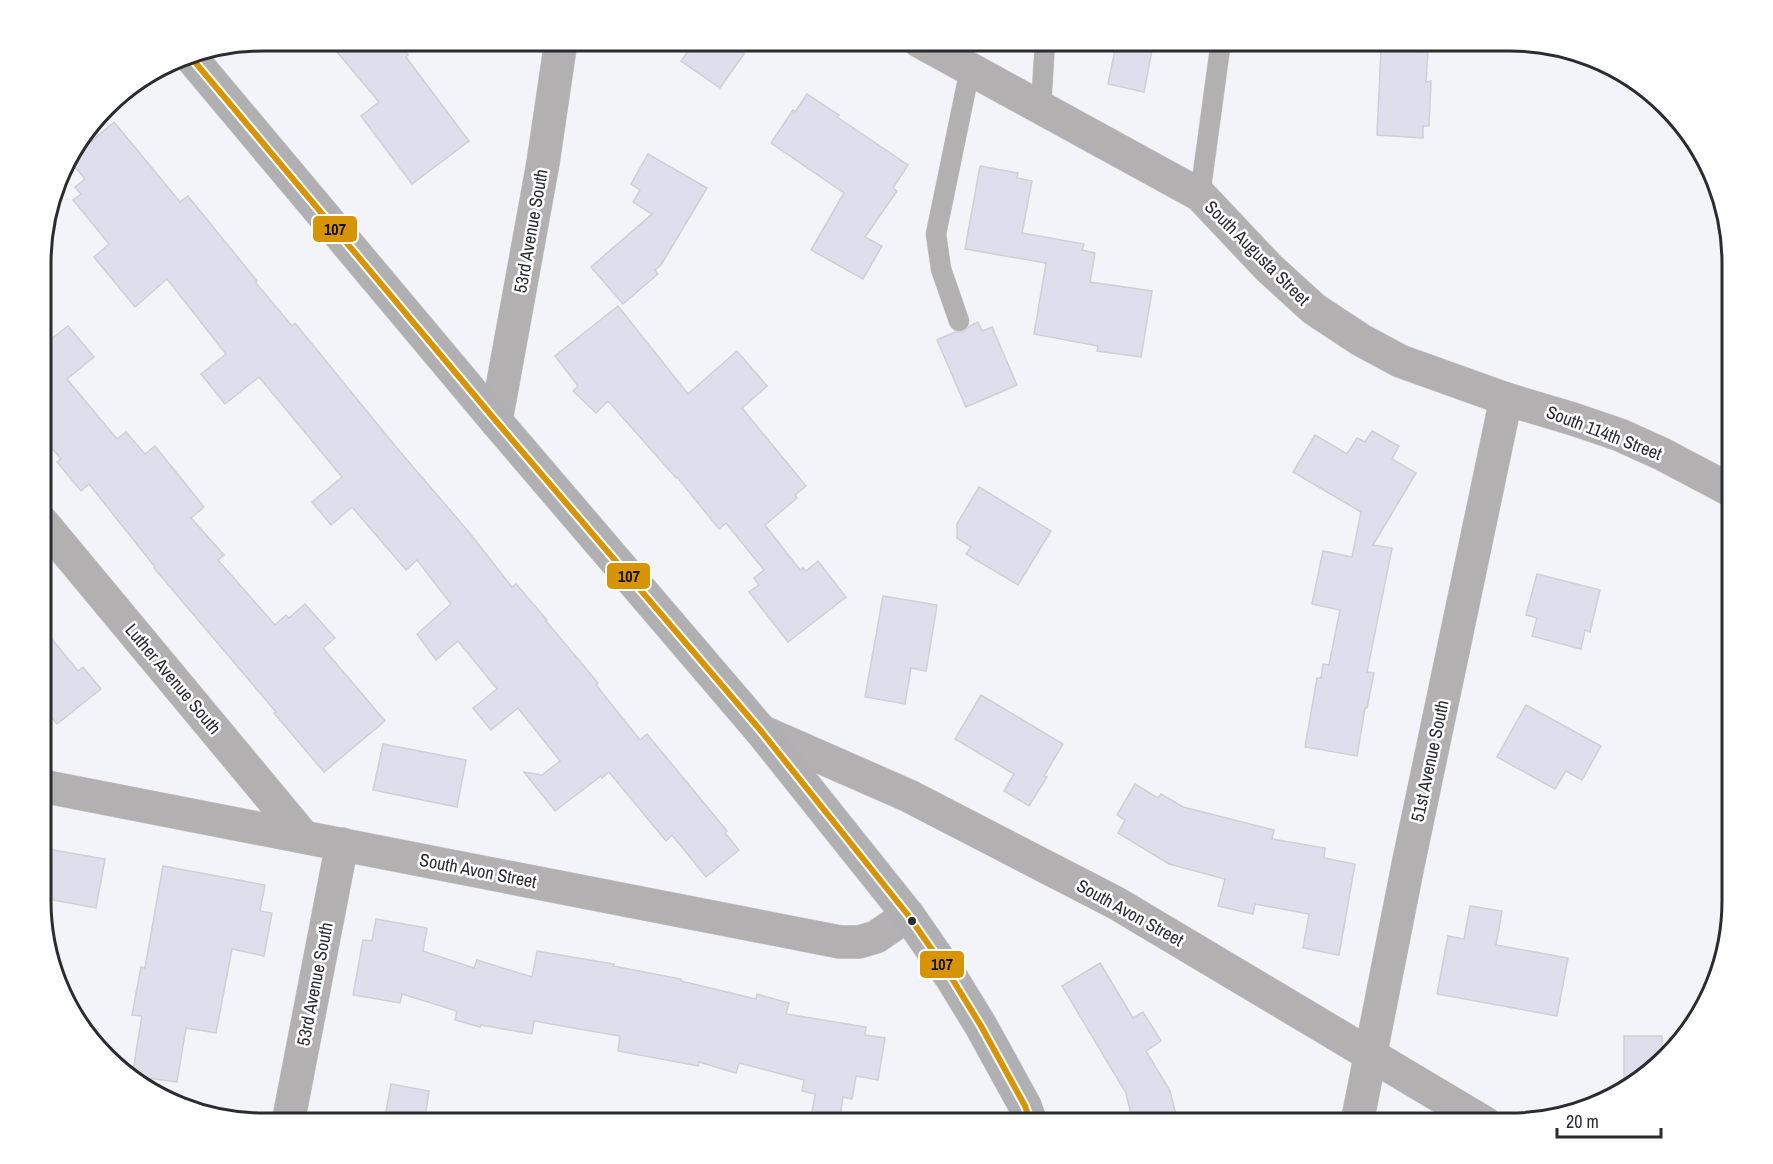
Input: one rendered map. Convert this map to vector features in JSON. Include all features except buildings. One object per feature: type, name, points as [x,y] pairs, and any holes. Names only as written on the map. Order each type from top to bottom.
[{"type":"street","name":"53rd Avenue South","points":[[496,421],[543,164],[559,51]]},
{"type":"street","name":"South Augusta Street","points":[[939,51],[1200,195],[1269,268],[1314,309],[1361,340],[1400,361],[1506,399]]},
{"type":"street","points":[[195,62],[496,421],[761,731],[908,915],[951,977],[981,1026],[1027,1113]]},
{"type":"street","name":"South 114th Street","points":[[1506,399],[1620,435],[1722,486]]},
{"type":"street","name":"51st Avenue South","points":[[1359,1113],[1408,865],[1506,399]]},
{"type":"street","name":"Luther Avenue South","points":[[51,533],[303,836]]},
{"type":"street","name":"South Avon Street","points":[[761,731],[909,796],[1116,903],[1469,1113]]},
{"type":"street","name":"South Avon Street","points":[[51,788],[840,942],[859,942],[876,937],[908,915]]},
{"type":"street","name":"53rd Avenue South","points":[[290,1113],[342,844]]},
{"type":"lane","points":[[1041,107],[1044,51]]},
{"type":"lane","points":[[1200,195],[1220,51]]},
{"type":"lane","points":[[959,321],[941,268],[936,234],[970,69]]},
{"type":"transit line","name":"107","points":[[195,62],[496,421],[761,731],[908,915],[951,977],[981,1026],[1027,1113]]}]
